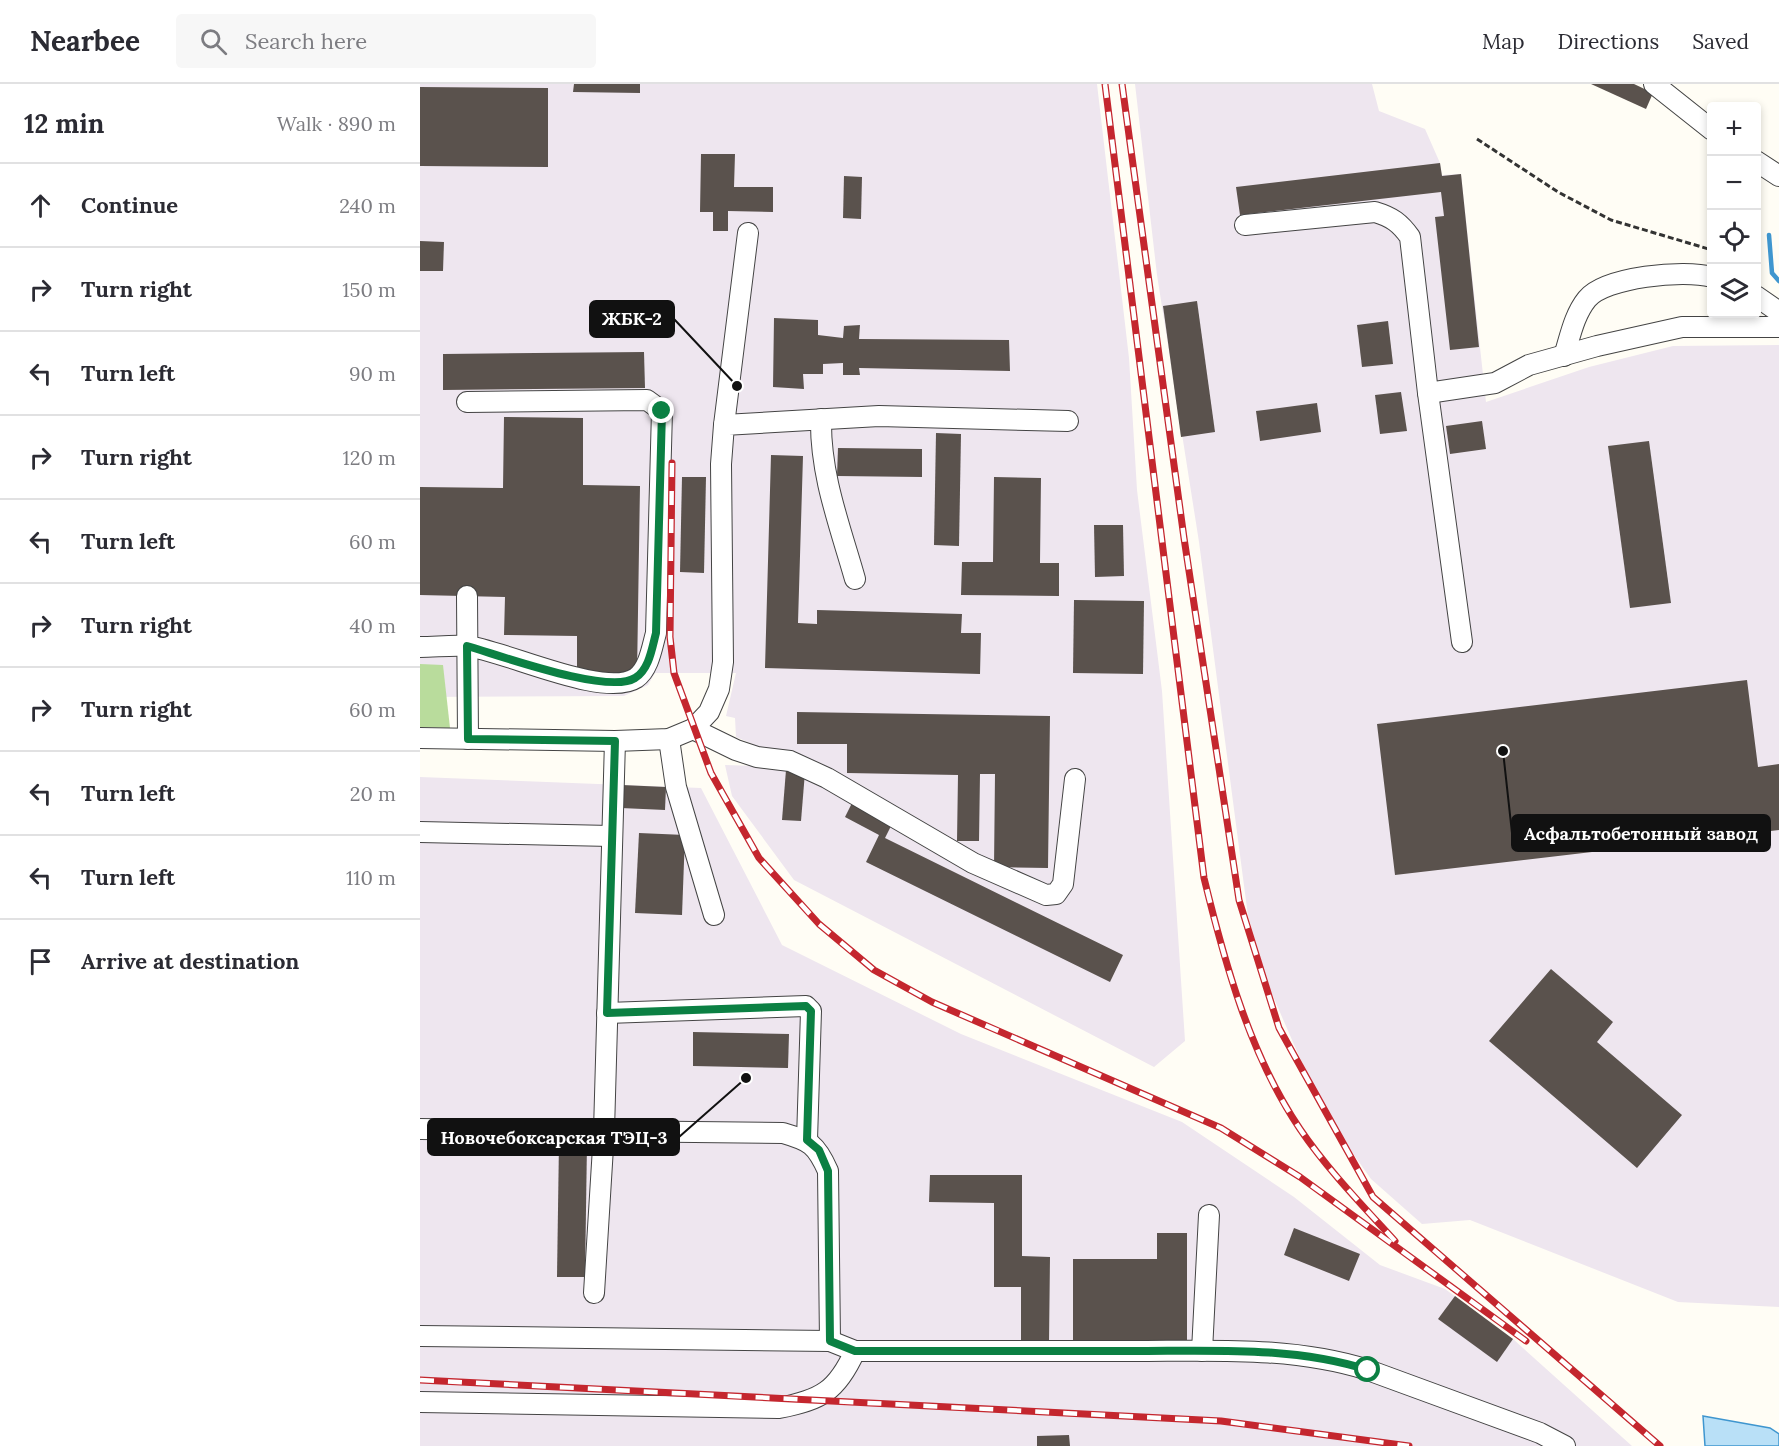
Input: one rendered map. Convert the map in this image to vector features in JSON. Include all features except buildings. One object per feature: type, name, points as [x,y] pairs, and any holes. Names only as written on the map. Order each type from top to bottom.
[{"type":"lane","points":[[1654,84],[1707,126]]},
{"type":"lane","points":[[1761,164],[1779,176]]},
{"type":"lane","points":[[1245,225],[1375,212],[1391,217],[1401,224],[1410,237],[1428,393],[1462,642]]},
{"type":"lane","points":[[420,738],[615,741],[669,739],[693,729],[709,712],[719,689],[723,662],[721,464],[748,232]]},
{"type":"lane","points":[[1564,356],[1576,319],[1586,300],[1597,290],[1616,282],[1682,274],[1707,276]]},
{"type":"lane","points":[[1761,299],[1779,312]]},
{"type":"lane","points":[[1428,393],[1495,383],[1529,365],[1682,327],[1779,327]]},
{"type":"lane","points":[[420,647],[467,646],[575,677],[607,683],[627,681],[641,672],[650,656],[656,633],[662,411],[647,400],[467,402]]},
{"type":"lane","points":[[724,425],[879,416],[1068,421]]},
{"type":"lane","points":[[821,419],[820,446],[826,482],[855,579]]},
{"type":"lane","points":[[467,596],[468,739]]},
{"type":"lane","points":[[693,729],[757,758],[790,761],[827,778],[973,863],[1046,895],[1056,894],[1063,884],[1075,779]]},
{"type":"lane","points":[[669,739],[676,787],[714,915]]},
{"type":"lane","points":[[594,1293],[604,1131],[615,741]]},
{"type":"lane","points":[[420,832],[611,836]]},
{"type":"lane","points":[[607,1013],[806,1006],[811,1011],[807,1140]]},
{"type":"lane","points":[[420,1129],[783,1133],[807,1140],[819,1150],[828,1171],[830,1341]]},
{"type":"lane","points":[[1202,1351],[1209,1215]]},
{"type":"lane","points":[[420,1336],[830,1341],[855,1351],[1202,1351],[1291,1354],[1343,1362],[1540,1432],[1565,1446]]},
{"type":"lane","points":[[420,1402],[779,1408],[805,1403],[825,1395],[845,1373],[855,1351]]},
{"type":"path","points":[[1478,139],[1558,192],[1611,220],[1707,249]]},
{"type":"shaded area","points":[[420,84],[1097,84],[1129,358],[1137,490],[1162,691],[1185,1041],[1154,1067],[794,880],[732,796],[725,765],[757,766],[757,746],[736,737],[735,718],[726,716],[736,673],[655,673],[648,685],[624,696],[420,697]]},
{"type":"shaded area","points":[[1135,84],[1372,84],[1379,111],[1425,129],[1440,163],[1442,175],[1461,174],[1486,402],[1589,367],[1673,346],[1779,345],[1779,1307],[1678,1302],[1470,1220],[1422,1224],[1371,1179],[1337,1131],[1299,1056],[1269,987],[1248,916],[1199,542],[1157,275]]},
{"type":"shaded area","points":[[420,777],[701,788],[782,945],[961,1034],[1182,1122],[1294,1197],[1380,1265],[1445,1289],[1513,1339],[1632,1446],[420,1446]]},
{"type":"green space","points":[[420,664],[443,665],[450,728],[420,727]]},
{"type":"water","points":[[1703,1416],[1770,1428],[1779,1434],[1779,1446],[1705,1446]]},
{"type":"waterway","points":[[1769,235],[1772,273],[1779,281]]},
{"type":"railway","points":[[1105,84],[1204,878],[1212,910],[1241,1008],[1253,1040],[1282,1100],[1322,1158],[1395,1241]]},
{"type":"railway","points":[[1122,84],[1184,538],[1239,900],[1279,1028],[1373,1197],[1660,1446]]},
{"type":"railway","points":[[672,463],[670,637],[674,673],[711,773],[759,858],[819,924],[874,970],[932,1002],[1221,1128],[1300,1177],[1526,1341]]},
{"type":"railway","points":[[420,1380],[1221,1421],[1409,1446]]},
{"type":"place","name":"ЖБК-2","points":[[737,386]]},
{"type":"place","name":"Асфальтобетонный завод","points":[[1503,751]]},
{"type":"place","name":"Новочебоксарская ТЭЦ-3","points":[[746,1078]]},
{"type":"route","points":[[662,411],[656,633],[650,656],[641,672],[636,678],[627,681],[607,683],[575,677],[467,646],[468,739],[615,741],[607,1013],[806,1006],[811,1011],[807,1140],[819,1150],[828,1171],[830,1341],[855,1351],[1202,1351],[1291,1354],[1343,1362],[1368,1370]]}]
